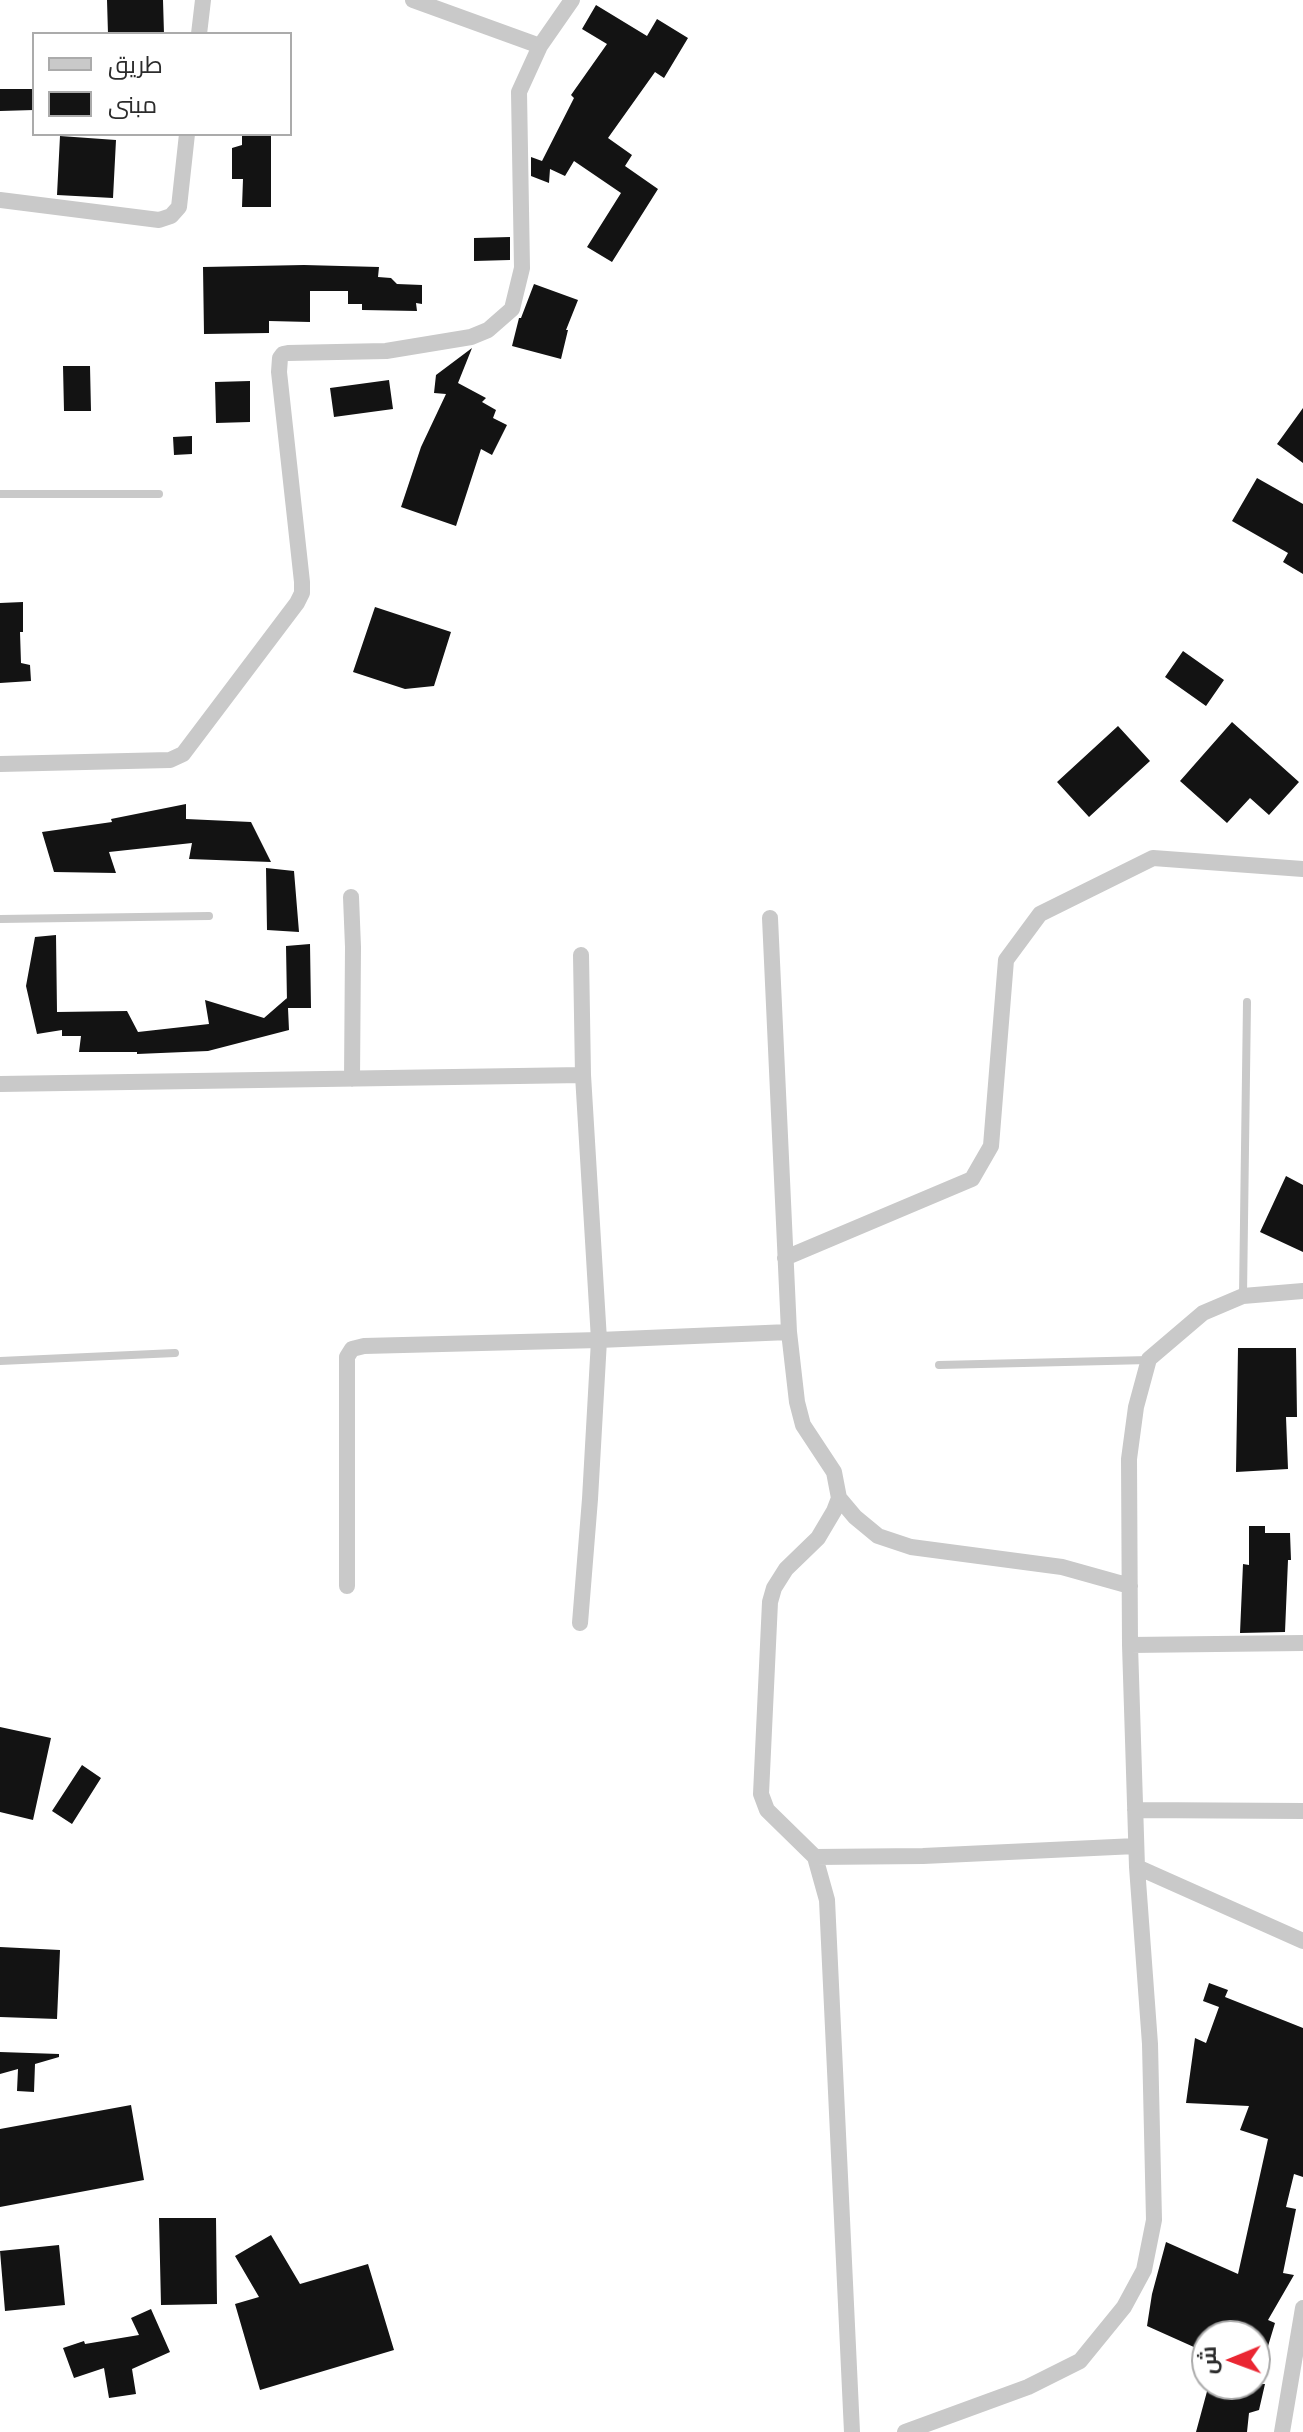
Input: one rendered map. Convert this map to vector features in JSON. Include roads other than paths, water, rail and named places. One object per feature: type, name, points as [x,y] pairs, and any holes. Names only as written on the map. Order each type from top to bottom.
[{"type":"street","points":[[199,32],[203,0]]},
{"type":"street","points":[[413,0],[540,46]]},
{"type":"street","points":[[0,764],[170,760],[183,754],[297,603],[302,593],[302,582],[280,358],[288,353],[386,351],[471,337],[488,330],[512,309],[522,268],[519,92],[540,46],[572,0]]},
{"type":"street","points":[[0,200],[159,220],[171,216],[179,207],[187,136]]},
{"type":"street","points":[[785,1258],[972,1179],[991,1146],[1006,960],[1040,914],[1153,858],[1303,869]]},
{"type":"street","points":[[351,897],[352,1079]]},
{"type":"street","points":[[770,918],[789,1332],[797,1402],[803,1425],[834,1472],[839,1498],[855,1517],[878,1536],[911,1547],[1062,1567],[1130,1586]]},
{"type":"street","points":[[580,1623],[599,1340],[583,1075],[581,955]]},
{"type":"street","points":[[0,1084],[583,1075]]},
{"type":"street","points":[[905,2432],[1028,2387],[1080,2361],[1124,2307],[1144,2270],[1154,2220],[1150,2044],[1137,1867],[1130,1645],[1129,1459],[1136,1407],[1149,1359],[1203,1313],[1243,1296],[1303,1291]]},
{"type":"street","points":[[347,1586],[347,1357],[352,1349],[364,1346],[789,1332]]},
{"type":"street","points":[[839,1498],[818,1538],[786,1569],[774,1588],[770,1602],[761,1794],[767,1810],[815,1857],[827,1900],[852,2432]]},
{"type":"street","points":[[1130,1645],[1303,1643]]},
{"type":"street","points":[[1135,1810],[1303,1811]]},
{"type":"street","points":[[815,1857],[923,1856],[1136,1846]]},
{"type":"street","points":[[1137,1867],[1303,1941]]},
{"type":"street","points":[[1282,2432],[1303,2308]]},
{"type":"lane","points":[[0,494],[159,494]]},
{"type":"lane","points":[[0,919],[209,916]]},
{"type":"lane","points":[[1243,1296],[1247,1002]]},
{"type":"lane","points":[[0,1361],[175,1353]]},
{"type":"lane","points":[[939,1365],[1149,1359]]}]
